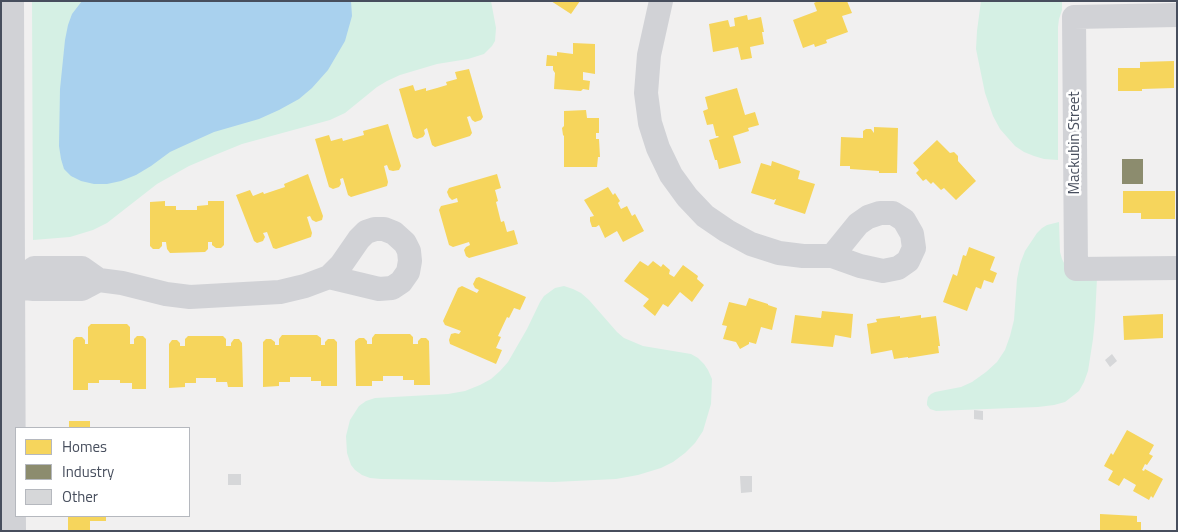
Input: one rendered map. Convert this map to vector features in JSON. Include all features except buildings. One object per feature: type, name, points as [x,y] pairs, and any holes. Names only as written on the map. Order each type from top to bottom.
[{"type":"street","points":[[12,1],[7,286],[14,531]]},
{"type":"street","points":[[661,1],[649,55],[646,93],[652,131],[671,175],[687,197],[705,216],[751,244],[779,253],[803,256],[832,256]]},
{"type":"street","name":"Mackubin Street","points":[[1177,15],[1074,17],[1076,269],[1177,268]]},
{"type":"street","points":[[7,286],[34,268],[82,268],[99,280],[122,283],[174,296],[198,297],[289,290],[329,278]]},
{"type":"green space","points":[[32,1],[491,1],[496,28],[495,41],[484,54],[468,59],[437,64],[400,75],[377,87],[345,113],[330,120],[242,144],[189,166],[157,184],[107,223],[93,230],[70,237],[33,240]]},
{"type":"green space","points":[[981,1],[1062,1],[1058,27],[1058,160],[1034,156],[1015,146],[1000,129],[993,116],[985,93],[976,49]]},
{"type":"green space","points":[[1059,222],[1060,252],[1066,267],[1097,278],[1095,319],[1088,371],[1079,391],[1065,402],[1038,407],[936,411],[930,409],[927,402],[931,394],[961,387],[972,382],[997,362],[1005,350],[1010,336],[1014,320],[1017,279],[1025,251],[1042,228]]},
{"type":"green space","points":[[564,286],[581,293],[624,338],[643,346],[691,354],[704,364],[712,379],[711,404],[703,431],[685,453],[661,468],[616,479],[554,482],[381,479],[370,478],[355,470],[347,453],[346,436],[350,420],[359,406],[375,398],[448,394],[465,391],[491,379],[508,362],[544,296],[555,288]]},
{"type":"water","points":[[82,1],[351,1],[352,16],[345,41],[328,70],[299,99],[259,119],[214,132],[170,152],[136,175],[107,184],[94,184],[71,176],[64,169],[59,146],[60,89],[65,40],[72,14]]}]
